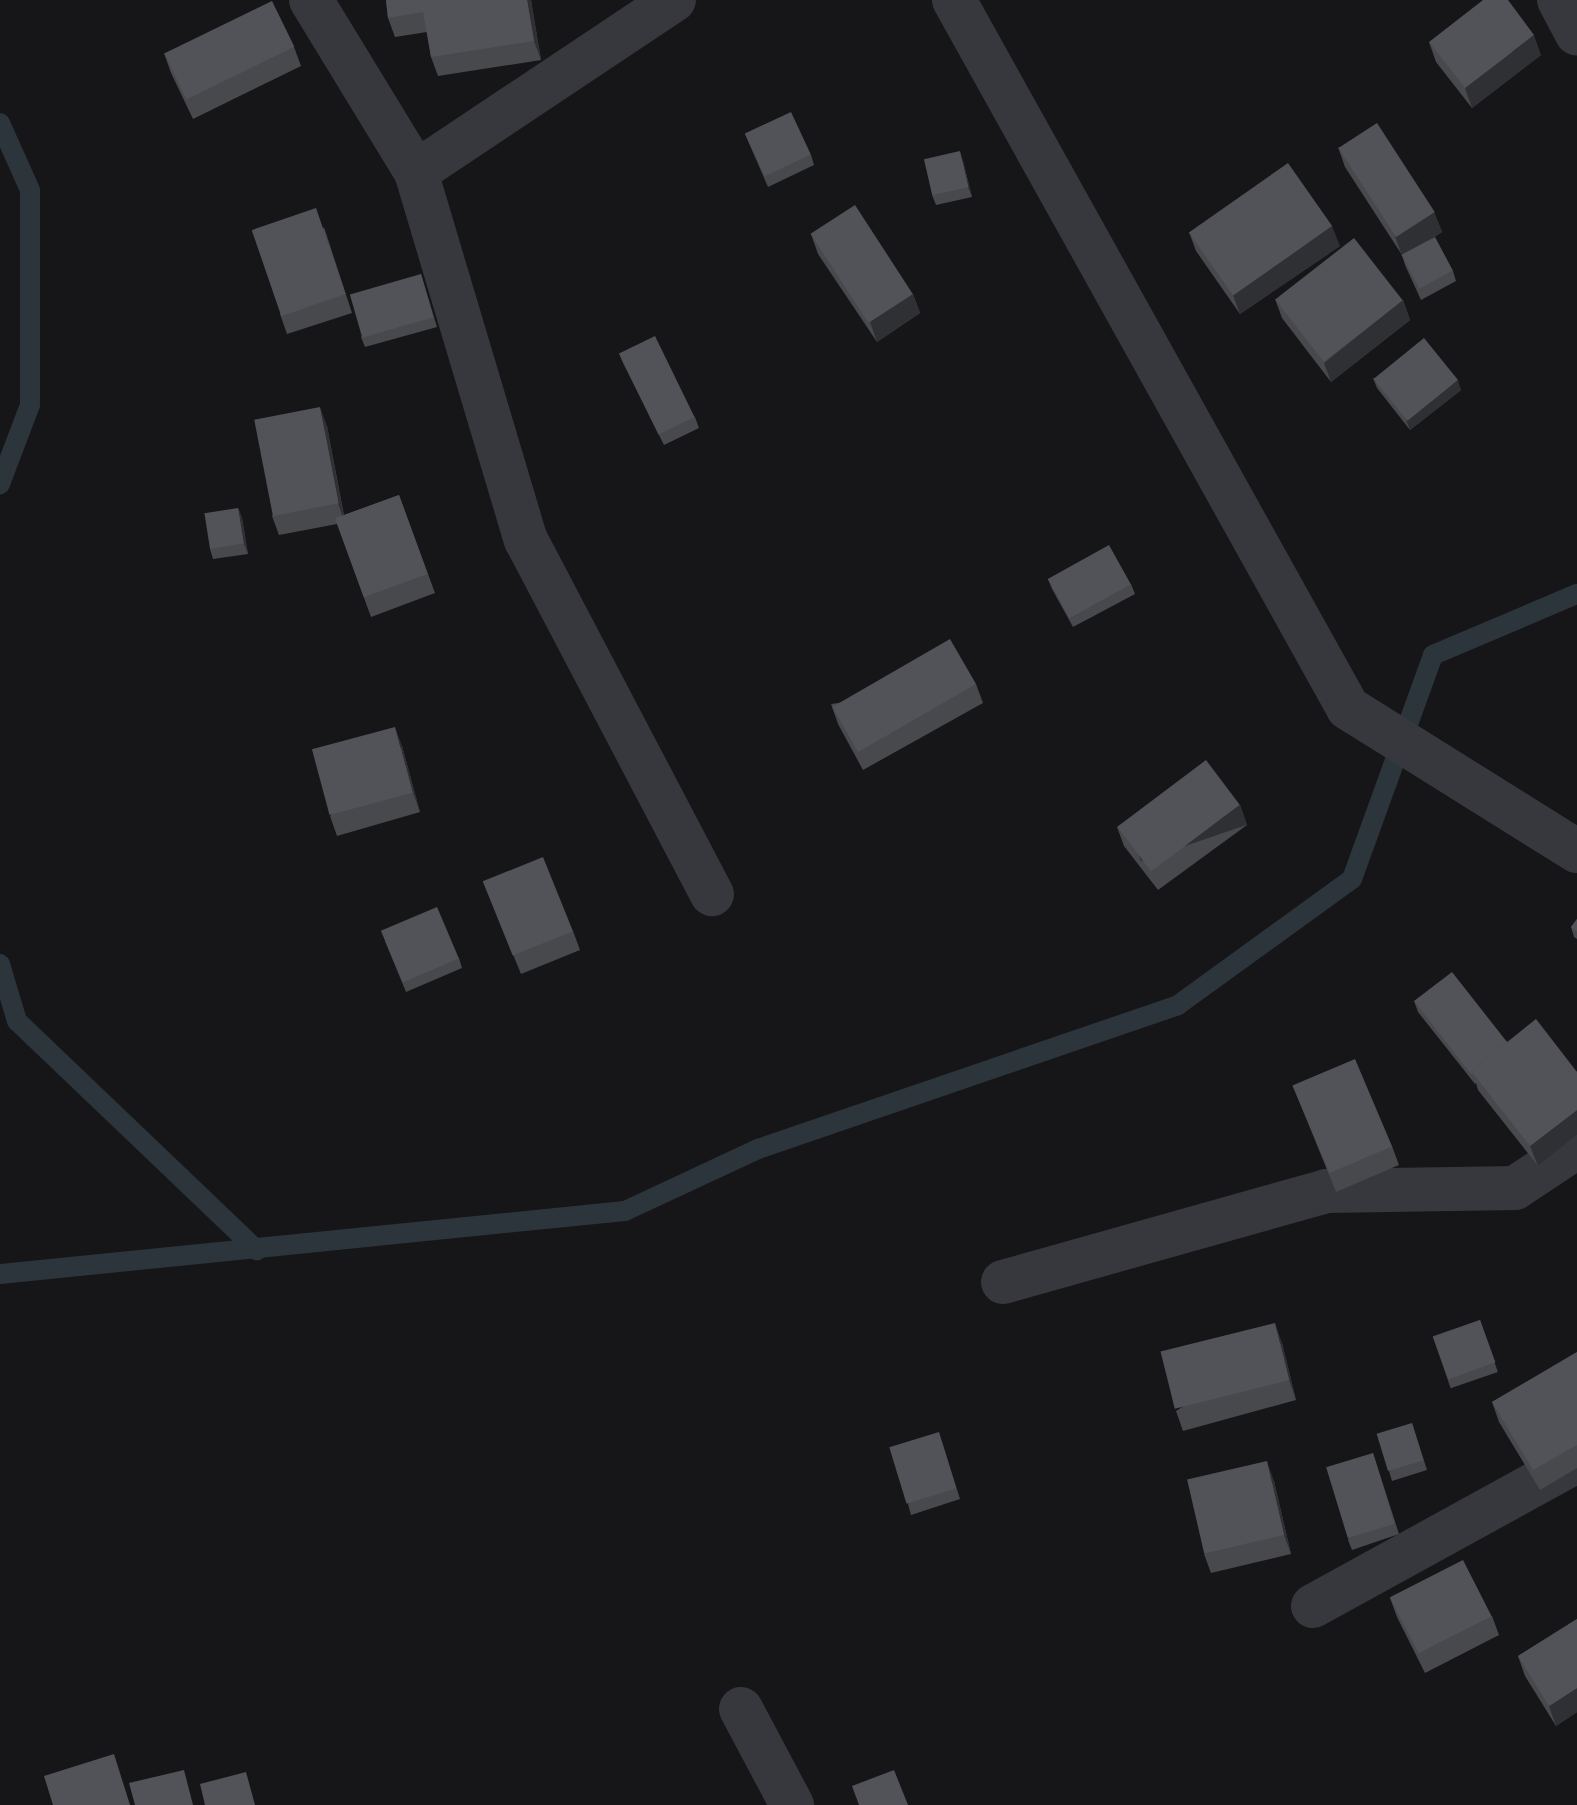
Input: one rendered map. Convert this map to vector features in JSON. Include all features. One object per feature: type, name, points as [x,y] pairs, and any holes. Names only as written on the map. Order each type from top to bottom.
[{"type":"street","points":[[311,0],[416,172],[526,540],[712,894]]},
{"type":"street","points":[[416,172],[674,0]]},
{"type":"street","points":[[954,0],[1348,708],[1577,851]]},
{"type":"street","points":[[1559,0],[1577,34]]},
{"type":"street","points":[[1003,1282],[1326,1191],[1515,1188],[1577,1147]]},
{"type":"street","points":[[1313,1606],[1577,1461]]},
{"type":"street","points":[[741,1709],[792,1805]]},
{"type":"building","points":[[386,0],[527,0],[534,41],[431,57],[423,12],[388,18]]},
{"type":"building","points":[[1483,0],[1508,0],[1534,35],[1465,88],[1429,42]]},
{"type":"building","points":[[272,1],[294,47],[187,99],[164,54]]},
{"type":"building","points":[[791,112],[811,155],[765,176],[745,134]]},
{"type":"building","points":[[1377,123],[1435,212],[1396,237],[1338,148]]},
{"type":"building","points":[[960,151],[968,187],[932,195],[924,159]]},
{"type":"building","points":[[1288,163],[1332,226],[1233,295],[1189,232]]},
{"type":"building","points":[[855,205],[913,294],[868,323],[811,234]]},
{"type":"building","points":[[316,208],[346,294],[281,316],[252,230]]},
{"type":"building","points":[[1435,237],[1453,271],[1419,288],[1401,255]]},
{"type":"building","points":[[1354,238],[1403,300],[1324,362],[1275,300]]},
{"type":"building","points":[[421,274],[433,317],[362,338],[350,294]]},
{"type":"building","points":[[655,336],[694,417],[659,434],[619,354]]},
{"type":"building","points":[[1424,338],[1458,380],[1407,421],[1373,379]]},
{"type":"building","points":[[320,407],[339,503],[273,516],[254,420]]},
{"type":"building","points":[[399,495],[428,574],[364,597],[335,518]]},
{"type":"building","points":[[238,508],[244,544],[210,549],[204,513]]},
{"type":"building","points":[[1109,545],[1131,584],[1070,618],[1048,579]]},
{"type":"building","points":[[950,639],[976,684],[858,752],[832,707]]},
{"type":"building","points":[[395,727],[413,793],[330,815],[312,749]]},
{"type":"building","points":[[1206,760],[1240,805],[1151,872],[1117,827]]},
{"type":"building","points":[[543,857],[573,931],[513,956],[483,881]]},
{"type":"building","points":[[437,907],[459,959],[403,982],[381,931]]},
{"type":"building","points":[[1452,972],[1507,1042],[1471,1074],[1414,1001]]},
{"type":"building","points":[[1536,1019],[1577,1072],[1577,1110],[1530,1146],[1471,1071]]},
{"type":"building","points":[[1355,1059],[1392,1146],[1330,1173],[1292,1086]]},
{"type":"building","points":[[1480,1320],[1495,1362],[1448,1379],[1433,1337]]},
{"type":"building","points":[[1275,1323],[1289,1380],[1175,1409],[1161,1352]]},
{"type":"building","points":[[1577,1352],[1577,1445],[1533,1470],[1492,1402]]},
{"type":"building","points":[[1412,1423],[1423,1460],[1388,1471],[1377,1434]]},
{"type":"building","points":[[939,1432],[956,1488],[907,1504],[889,1447]]},
{"type":"building","points":[[1373,1453],[1395,1524],[1348,1538],[1326,1467]]},
{"type":"building","points":[[1267,1461],[1284,1535],[1204,1553],[1187,1479]]},
{"type":"building","points":[[1463,1560],[1492,1616],[1419,1653],[1390,1597]]},
{"type":"building","points":[[1577,1619],[1577,1688],[1549,1706],[1518,1656]]},
{"type":"building","points":[[114,1754],[130,1805],[53,1805],[44,1776]]},
{"type":"building","points":[[184,1770],[193,1805],[135,1805],[129,1783]]},
{"type":"building","points":[[894,1770],[908,1805],[859,1805],[852,1786]]},
{"type":"building","points":[[246,1772],[255,1805],[205,1805],[200,1784]]},
{"type":"waterway","points":[[0,123],[30,190],[30,405],[0,484]]},
{"type":"waterway","points":[[0,1274],[625,1211],[758,1149],[1178,1005],[1352,879],[1433,655],[1577,594]]},
{"type":"waterway","points":[[0,964],[17,1021],[257,1250]]}]
